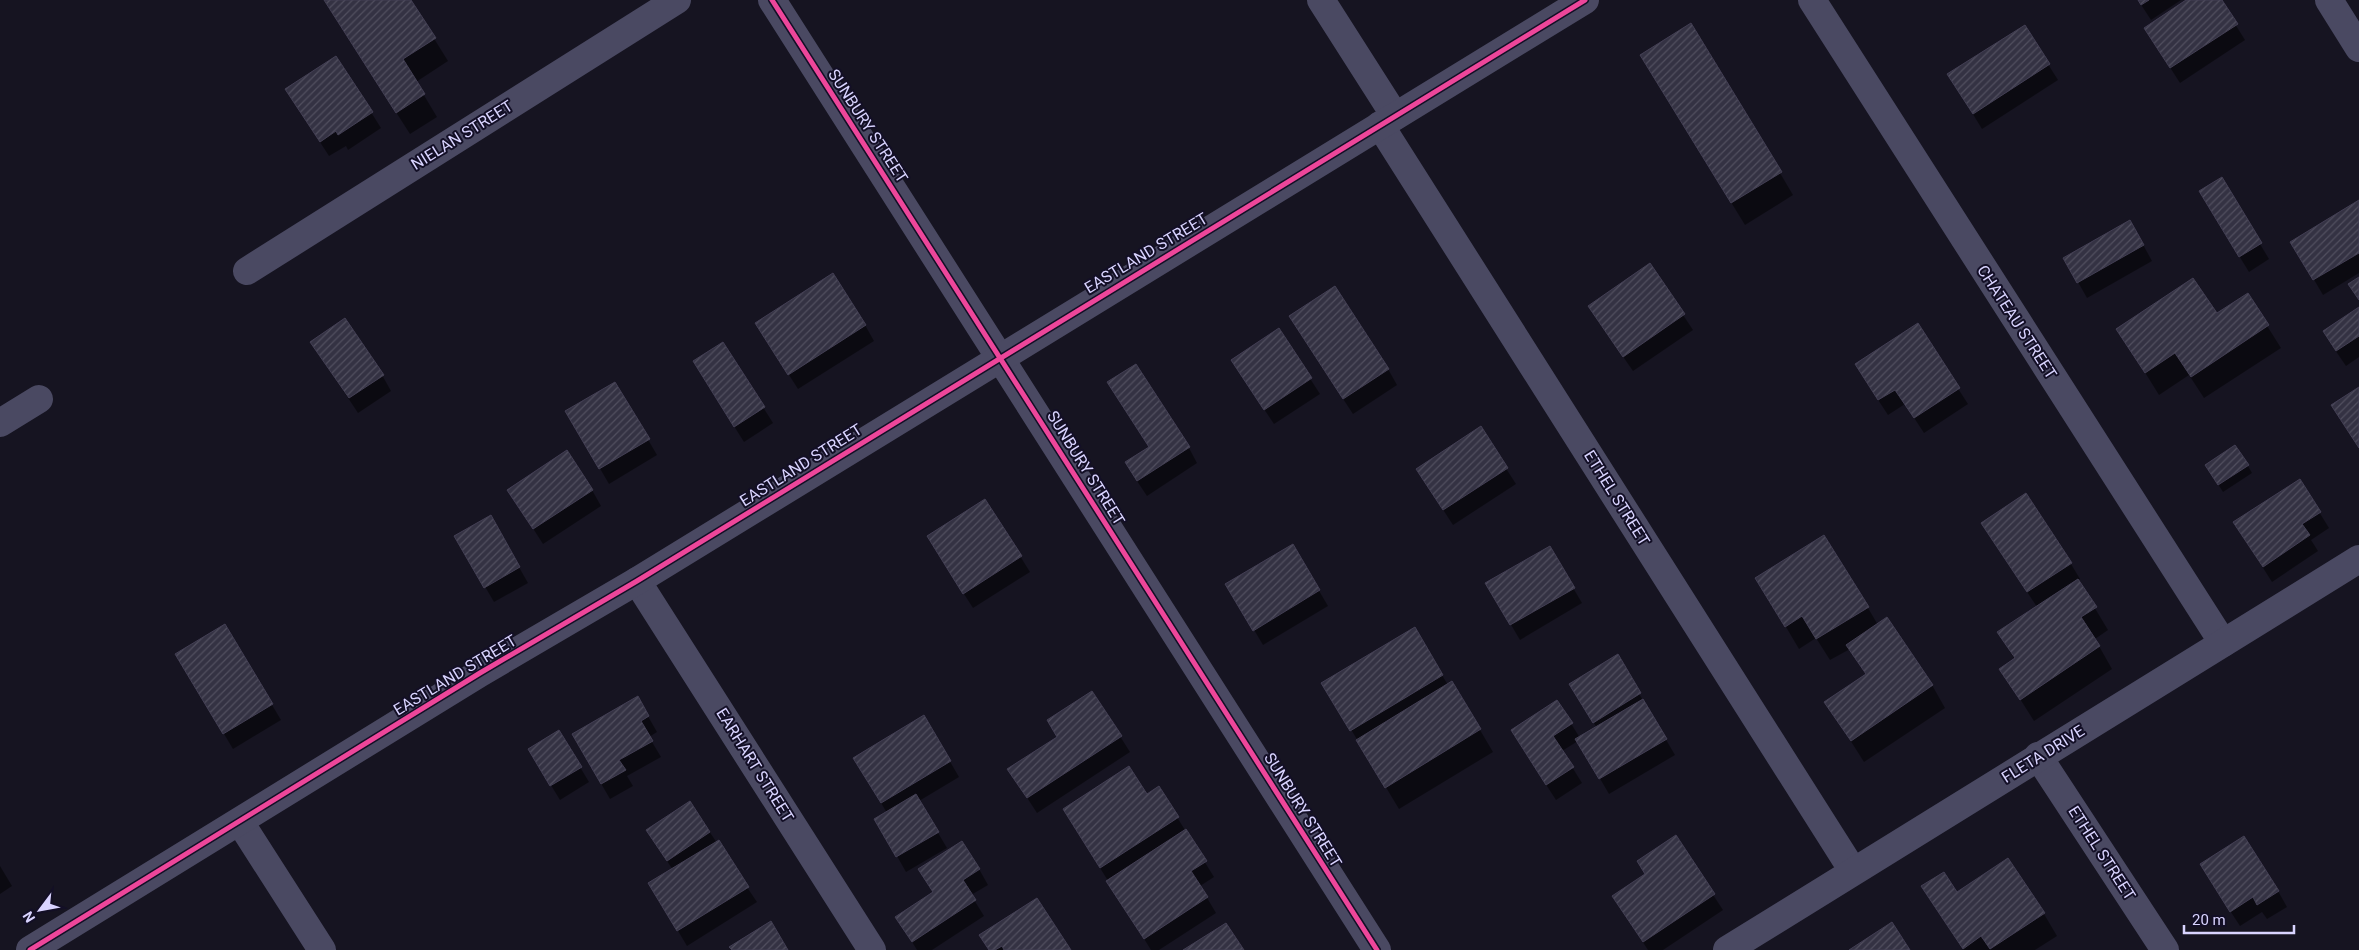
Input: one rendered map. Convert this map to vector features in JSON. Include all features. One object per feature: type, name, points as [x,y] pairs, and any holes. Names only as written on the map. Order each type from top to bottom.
[{"type":"street","name":"NIELAN STREET","points":[[247,271],[677,0]]},
{"type":"street","name":"SUNBURY STREET","points":[[772,0],[1377,950]]},
{"type":"street","name":"ETHEL STREET","points":[[1321,0],[1388,120],[1853,871]]},
{"type":"street","name":"EASTLAND STREET","points":[[30,950],[480,673],[637,581],[1000,356],[1585,0]]},
{"type":"street","name":"CHATEAU STREET","points":[[1812,0],[2223,643]]},
{"type":"street","points":[[2329,0],[2359,48]]},
{"type":"street","points":[[0,423],[39,399]]},
{"type":"street","name":"FLETA DRIVE","points":[[1728,950],[2038,756],[2359,560]]},
{"type":"street","name":"EARHART STREET","points":[[637,581],[872,950]]},
{"type":"street","name":"ETHEL STREET","points":[[2038,756],[2165,950]]},
{"type":"street","points":[[240,822],[322,950]]},
{"type":"building","points":[[324,0],[411,0],[436,38],[403,59],[425,94],[396,113]]},
{"type":"building","points":[[2138,0],[2149,0],[2141,5]]},
{"type":"building","points":[[2186,0],[2222,0],[2238,24],[2170,68],[2144,28]]},
{"type":"building","points":[[1691,23],[1782,172],[1731,203],[1640,55]]},
{"type":"building","points":[[2025,25],[2050,64],[1973,114],[1947,74]]},
{"type":"building","points":[[336,56],[373,112],[338,135],[336,131],[320,142],[285,89]]},
{"type":"building","points":[[2222,177],[2262,243],[2239,257],[2199,191]]},
{"type":"building","points":[[2359,200],[2359,253],[2313,280],[2290,242]]},
{"type":"building","points":[[2130,220],[2144,245],[2077,283],[2063,258]]},
{"type":"building","points":[[1650,263],[1685,314],[1623,357],[1588,306]]},
{"type":"building","points":[[833,273],[866,325],[788,375],[755,323]]},
{"type":"building","points":[[2359,277],[2359,300],[2348,284]]},
{"type":"building","points":[[2193,278],[2217,313],[2248,293],[2269,325],[2191,377],[2175,353],[2145,373],[2116,329]]},
{"type":"building","points":[[1335,286],[1389,369],[1343,399],[1289,316]]},
{"type":"building","points":[[2359,307],[2359,336],[2336,351],[2323,331]]},
{"type":"building","points":[[345,318],[384,375],[349,398],[310,342]]},
{"type":"building","points":[[1918,323],[1960,388],[1914,418],[1895,390],[1878,400],[1855,364]]},
{"type":"building","points":[[1279,328],[1312,378],[1264,410],[1231,360]]},
{"type":"building","points":[[723,342],[765,407],[734,427],[693,361]]},
{"type":"building","points":[[1136,364],[1190,447],[1137,481],[1125,462],[1149,447],[1107,382]]},
{"type":"building","points":[[615,382],[650,439],[599,469],[565,411]]},
{"type":"building","points":[[2359,387],[2359,448],[2331,405]]},
{"type":"building","points":[[1481,426],[1508,468],[1443,510],[1416,469]]},
{"type":"building","points":[[2235,445],[2249,465],[2218,485],[2205,465]]},
{"type":"building","points":[[567,450],[593,490],[533,529],[507,490]]},
{"type":"building","points":[[2300,479],[2321,512],[2302,524],[2310,535],[2263,567],[2233,522]]},
{"type":"building","points":[[2026,493],[2072,563],[2027,592],[1981,523]]},
{"type":"building","points":[[985,499],[1022,556],[963,594],[927,536]]},
{"type":"building","points":[[491,515],[520,567],[484,588],[454,536]]},
{"type":"building","points":[[1824,535],[1869,607],[1816,639],[1802,616],[1785,627],[1755,578]]},
{"type":"building","points":[[1293,544],[1320,590],[1253,631],[1225,584]]},
{"type":"building","points":[[1550,546],[1575,588],[1510,625],[1485,583]]},
{"type":"building","points":[[2078,579],[2097,607],[2081,617],[2100,646],[2020,700],[1999,669],[2015,658],[1997,632]]},
{"type":"building","points":[[1887,617],[1933,685],[1851,741],[1824,702],[1866,674],[1846,645]]},
{"type":"building","points":[[225,624],[273,704],[223,734],[175,654]]},
{"type":"building","points":[[1415,627],[1443,675],[1350,731],[1321,683]]},
{"type":"building","points":[[1618,654],[1641,693],[1593,723],[1569,684]]},
{"type":"building","points":[[1452,681],[1481,729],[1385,788],[1356,740]]},
{"type":"building","points":[[1092,691],[1122,736],[1027,798],[1007,769],[1057,737],[1047,720]]},
{"type":"building","points":[[638,696],[649,716],[641,721],[653,741],[619,760],[626,770],[601,784],[572,734]]},
{"type":"building","points":[[1643,699],[1667,739],[1599,779],[1575,739]]},
{"type":"building","points":[[1557,700],[1573,723],[1553,736],[1574,767],[1546,785],[1511,730]]},
{"type":"building","points":[[924,715],[951,761],[881,803],[853,758]]},
{"type":"building","points":[[559,730],[582,767],[550,786],[528,749]]},
{"type":"building","points":[[1129,766],[1147,794],[1159,786],[1179,817],[1100,868],[1063,809]]},
{"type":"building","points":[[916,794],[939,832],[896,857],[874,819]]},
{"type":"building","points":[[690,801],[710,832],[667,861],[646,830]]},
{"type":"building","points":[[1186,829],[1207,861],[1191,871],[1208,897],[1144,939],[1106,881]]},
{"type":"building","points":[[1676,835],[1715,894],[1643,942],[1612,896],[1645,874],[1637,861]]},
{"type":"building","points":[[2244,836],[2279,891],[2257,905],[2253,897],[2230,912],[2200,864]]},
{"type":"building","points":[[719,840],[749,887],[677,931],[648,883]]},
{"type":"building","points":[[962,841],[980,869],[963,880],[976,900],[912,942],[895,917],[933,892],[918,869]]},
{"type":"building","points":[[2008,858],[2045,913],[1990,949],[1981,936],[1963,949],[1921,886],[1944,872],[1957,892]]},
{"type":"building","points":[[1037,898],[1071,950],[1004,950],[1002,946],[995,950],[989,950],[979,935]]},
{"type":"building","points":[[771,921],[788,950],[732,950],[729,947]]},
{"type":"building","points":[[1892,922],[1910,950],[1849,950]]},
{"type":"building","points":[[1226,923],[1244,950],[1183,950]]},
{"type":"cycle path","points":[[772,0],[1377,950]]},
{"type":"cycle path","points":[[30,950],[480,673],[637,581],[1585,0]]}]
